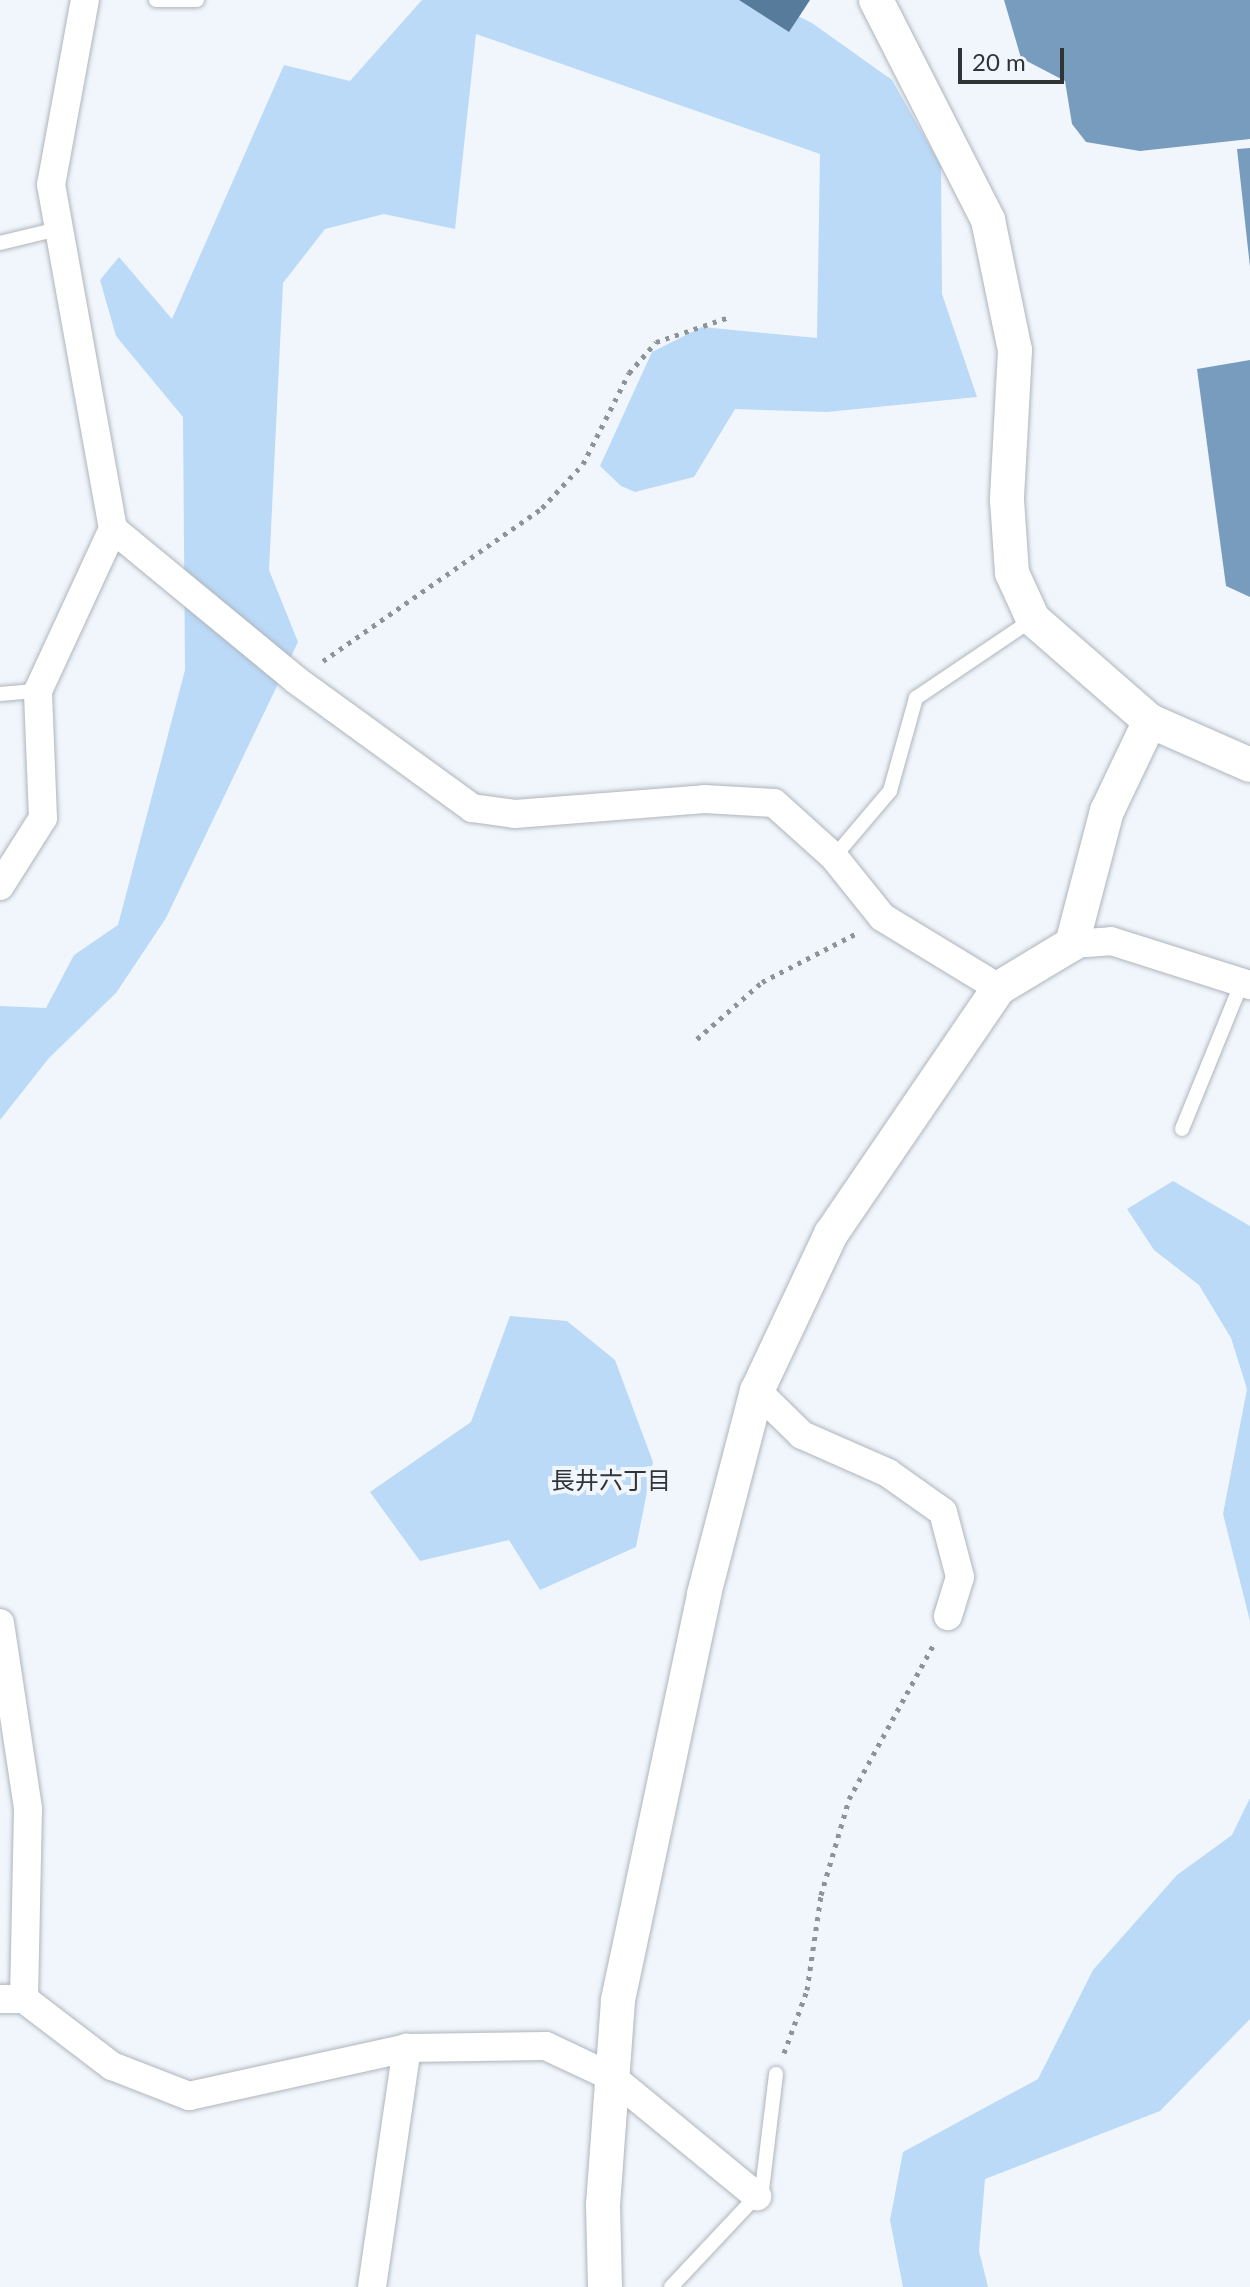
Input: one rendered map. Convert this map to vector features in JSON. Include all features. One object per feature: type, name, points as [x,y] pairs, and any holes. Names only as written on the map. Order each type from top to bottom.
[{"type":"street","points":[[0,886],[43,818],[46,746],[38,691],[113,529],[51,185],[85,0]]},
{"type":"street","points":[[876,0],[988,220],[1015,350],[1007,500],[1012,573],[1033,619],[1150,721],[1250,765]]},
{"type":"street","points":[[113,529],[296,680],[472,808],[515,814],[704,799],[774,803],[834,857],[882,917],[999,988]]},
{"type":"street","points":[[1072,944],[1107,811],[1150,721]]},
{"type":"street","points":[[605,2287],[612,2077],[618,2000],[704,1594],[757,1391],[831,1234],[999,988],[1072,944],[1111,941],[1246,983]]},
{"type":"street","points":[[757,1391],[802,1435],[888,1473],[943,1512],[960,1577],[948,1616]]},
{"type":"street","points":[[0,1623],[28,1809],[12,1999],[112,2066],[189,2096],[407,2048],[546,2046],[612,2077],[757,2196]]},
{"type":"street","points":[[372,2287],[407,2048]]},
{"type":"lane","points":[[156,0],[197,0]]},
{"type":"lane","points":[[0,243],[58,229]]},
{"type":"lane","points":[[834,857],[890,791],[916,698],[1033,619]]},
{"type":"lane","points":[[0,694],[38,691]]},
{"type":"lane","points":[[1182,1129],[1246,983]]},
{"type":"lane","points":[[671,2287],[757,2196],[776,2074]]},
{"type":"path","points":[[296,680],[542,508],[583,464],[629,373],[656,342],[729,317]]},
{"type":"path","points":[[697,1039],[762,982],[801,967],[882,917]]},
{"type":"path","points":[[776,2074],[807,1990],[821,1895],[849,1799],[948,1616]]},
{"type":"shaded area","points":[[422,0],[765,0],[812,23],[892,80],[941,166],[942,294],[977,397],[827,412],[735,409],[694,477],[635,492],[621,486],[600,466],[652,352],[702,327],[817,338],[820,154],[476,34],[455,229],[384,214],[325,229],[283,283],[269,570],[298,642],[166,918],[116,993],[49,1058],[0,1120],[0,1006],[46,1008],[74,955],[118,925],[185,670],[183,417],[116,336],[100,280],[119,257],[172,319],[284,65],[350,81]]},
{"type":"shaded area","points":[[1004,0],[1250,0],[1250,139],[1140,151],[1086,142],[1072,124],[1065,81],[1021,58]]},
{"type":"shaded area","points":[[1250,148],[1250,267],[1237,149]]},
{"type":"shaded area","points":[[1250,360],[1250,597],[1226,586],[1197,369]]},
{"type":"shaded area","points":[[1173,1181],[1250,1226],[1250,1621],[1223,1514],[1247,1389],[1231,1338],[1199,1285],[1154,1250],[1127,1209]]},
{"type":"shaded area","points":[[510,1316],[567,1321],[615,1360],[653,1462],[636,1547],[540,1590],[509,1540],[420,1561],[370,1492],[471,1422]]},
{"type":"shaded area","points":[[1250,1798],[1250,2019],[1160,2111],[985,2179],[979,2251],[988,2287],[903,2287],[890,2220],[903,2152],[1038,2079],[1093,1970],[1177,1875],[1232,1835]]},
{"type":"building","points":[[739,0],[810,0],[789,32]]},
{"type":"district","name":"長井六丁目","points":[[611,1480]]}]
